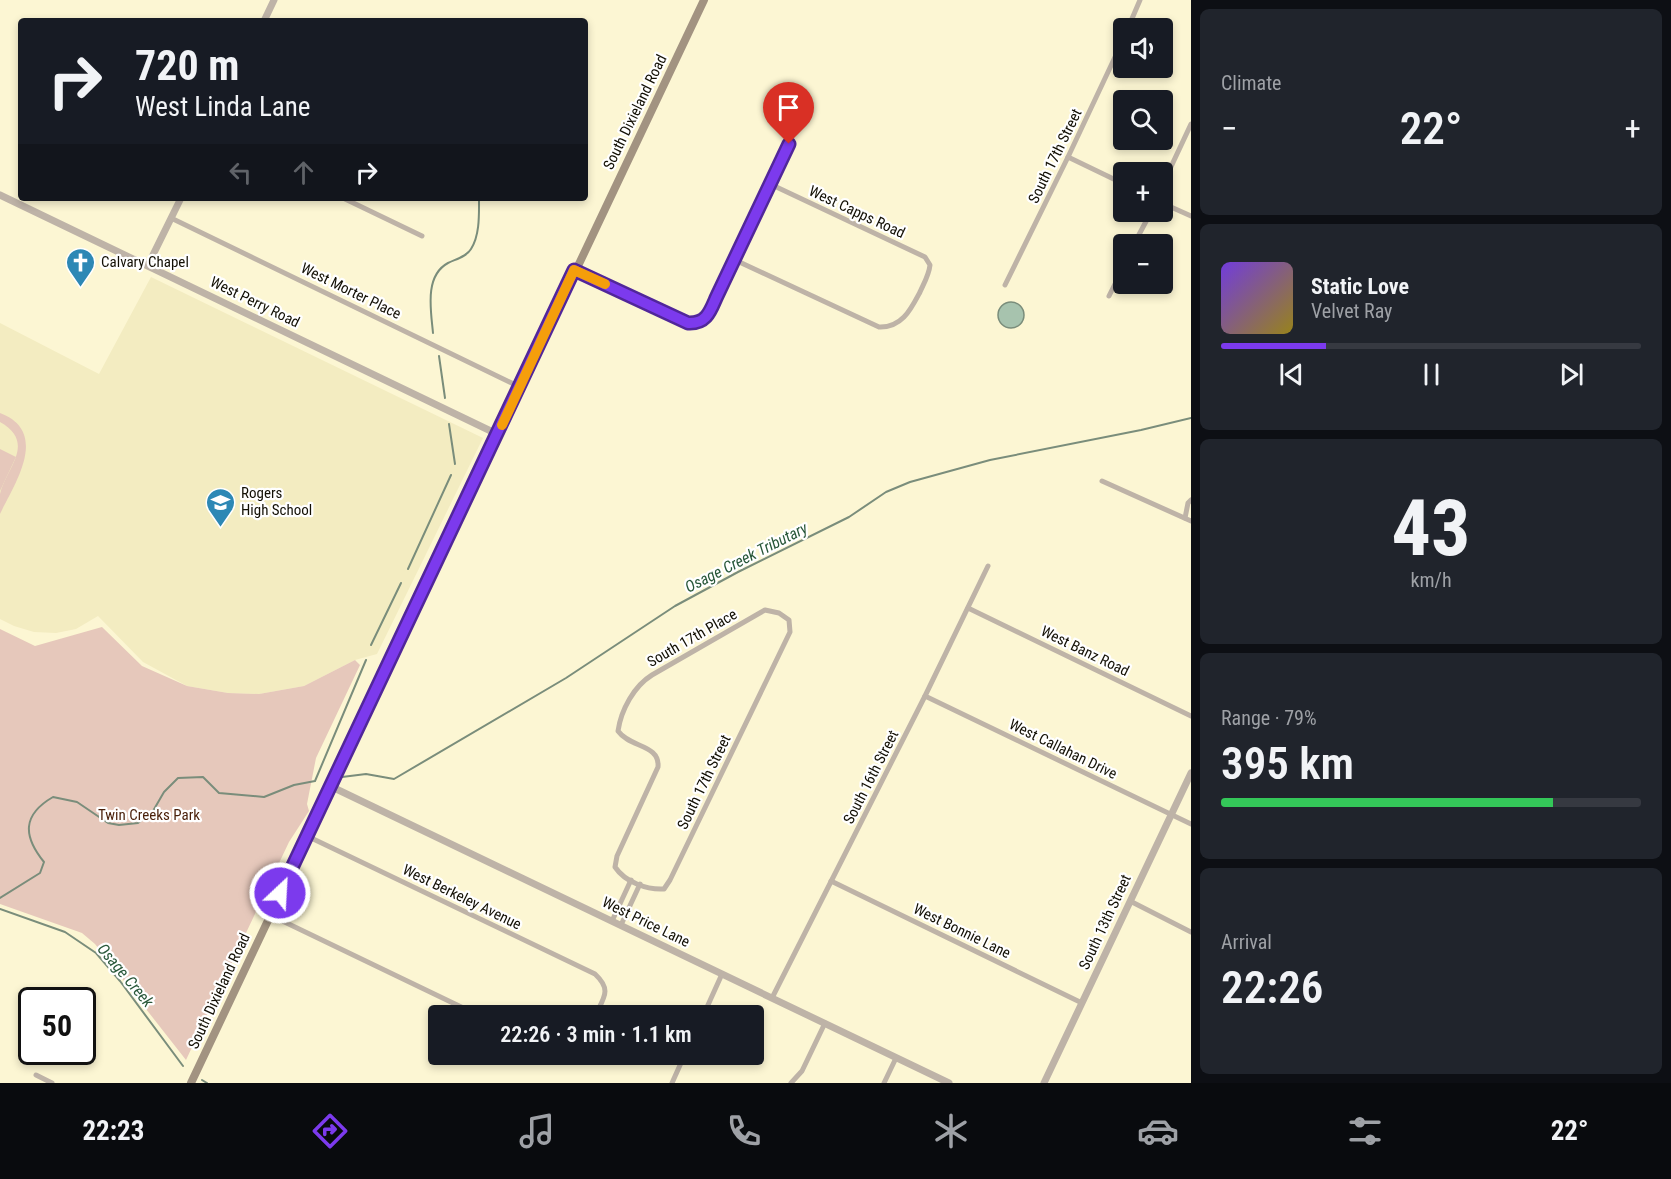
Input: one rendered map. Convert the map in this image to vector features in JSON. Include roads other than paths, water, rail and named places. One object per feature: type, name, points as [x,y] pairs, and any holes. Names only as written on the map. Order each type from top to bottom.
[{"type":"main road","name":"South Dixieland Road","points":[[191,1083],[574,270],[704,0]]},
{"type":"street","points":[[265,18],[274,0]]},
{"type":"street","points":[[1132,18],[1140,0]]},
{"type":"street","name":"South 17th Street","points":[[1005,285],[1113,61]]},
{"type":"street","points":[[1173,162],[1191,124]]},
{"type":"street","points":[[574,270],[688,323],[697,324],[707,316],[789,144]]},
{"type":"street","points":[[1068,157],[1113,179]]},
{"type":"street","name":"West Capps Road","points":[[735,260],[873,325],[886,327],[896,323],[909,312],[925,281],[930,266],[925,257],[770,184]]},
{"type":"street","name":"West Perry Road","points":[[0,195],[497,434]]},
{"type":"street","points":[[148,266],[180,201]]},
{"type":"street","points":[[349,201],[422,236]]},
{"type":"street","points":[[1173,208],[1191,216]]},
{"type":"street","name":"West Morter Place","points":[[171,218],[520,387]]},
{"type":"street","points":[[1109,296],[1113,288]]},
{"type":"street","points":[[1102,481],[1188,520],[1188,503],[1191,500]]},
{"type":"street","name":"South 16th Street","points":[[772,998],[988,566]]},
{"type":"street","name":"West Banz Road","points":[[968,608],[1191,716]]},
{"type":"street","name":"South 17th Place","points":[[631,880],[620,875],[615,867],[617,856],[658,767],[659,759],[655,753],[622,737],[618,731],[619,723],[633,693],[642,681],[765,610],[779,613],[789,620]]},
{"type":"street","name":"South 17th Street","points":[[640,884],[652,890],[664,889],[670,880],[790,632],[789,620]]},
{"type":"street","name":"West Callahan Drive","points":[[925,696],[1191,824]]},
{"type":"street","name":"South 13th Street","points":[[1044,1083],[1191,773]]},
{"type":"street","name":"West Price Lane","points":[[330,786],[949,1083]]},
{"type":"street","name":"West Berkeley Avenue","points":[[307,836],[595,974],[604,982],[606,992],[600,1005]]},
{"type":"street","points":[[612,921],[631,880],[640,884],[621,925]]},
{"type":"street","name":"West Bonnie Lane","points":[[831,881],[1082,1003]]},
{"type":"street","points":[[1130,901],[1191,932]]},
{"type":"street","points":[[270,915],[457,1005]]},
{"type":"street","points":[[708,1005],[722,974]]},
{"type":"street","points":[[791,1083],[802,1071],[825,1023]]},
{"type":"street","points":[[884,1083],[896,1058]]},
{"type":"street","points":[[672,1083],[680,1065]]},
{"type":"street","points":[[36,1075],[52,1083]]},
{"type":"waterway","points":[[433,333],[431,295],[435,276],[440,269],[464,256],[471,249],[477,231],[479,201]]},
{"type":"waterway","points":[[439,356],[445,398]]},
{"type":"waterway","name":"Osage Creek Tributary","points":[[342,777],[366,774],[394,779],[566,678],[675,606],[849,517],[886,492],[910,482],[990,460],[1191,418]]},
{"type":"waterway","points":[[449,424],[455,464]]},
{"type":"waterway","points":[[408,569],[451,475]]},
{"type":"waterway","points":[[371,645],[401,583]]},
{"type":"waterway","name":"Osage Creek Tributary","points":[[0,898],[40,873],[44,862],[32,843],[29,826],[36,811],[53,797],[77,802],[108,823],[119,825],[138,823],[153,811],[164,792],[178,778],[203,777],[219,793],[264,797],[294,785],[315,781],[366,660]]},
{"type":"waterway","name":"Osage Creek","points":[[0,909],[65,932],[96,953],[120,981],[183,1066]]},
{"type":"waterway","name":"Osage Creek","points":[[202,1080],[207,1083]]},
{"type":"place","name":"Calvary Chapel","points":[[80,288]]},
{"type":"place","name":"Rogers High School","points":[[220,528]]},
{"type":"park label","name":"Twin Creeks Park","points":[[149,815]]}]
